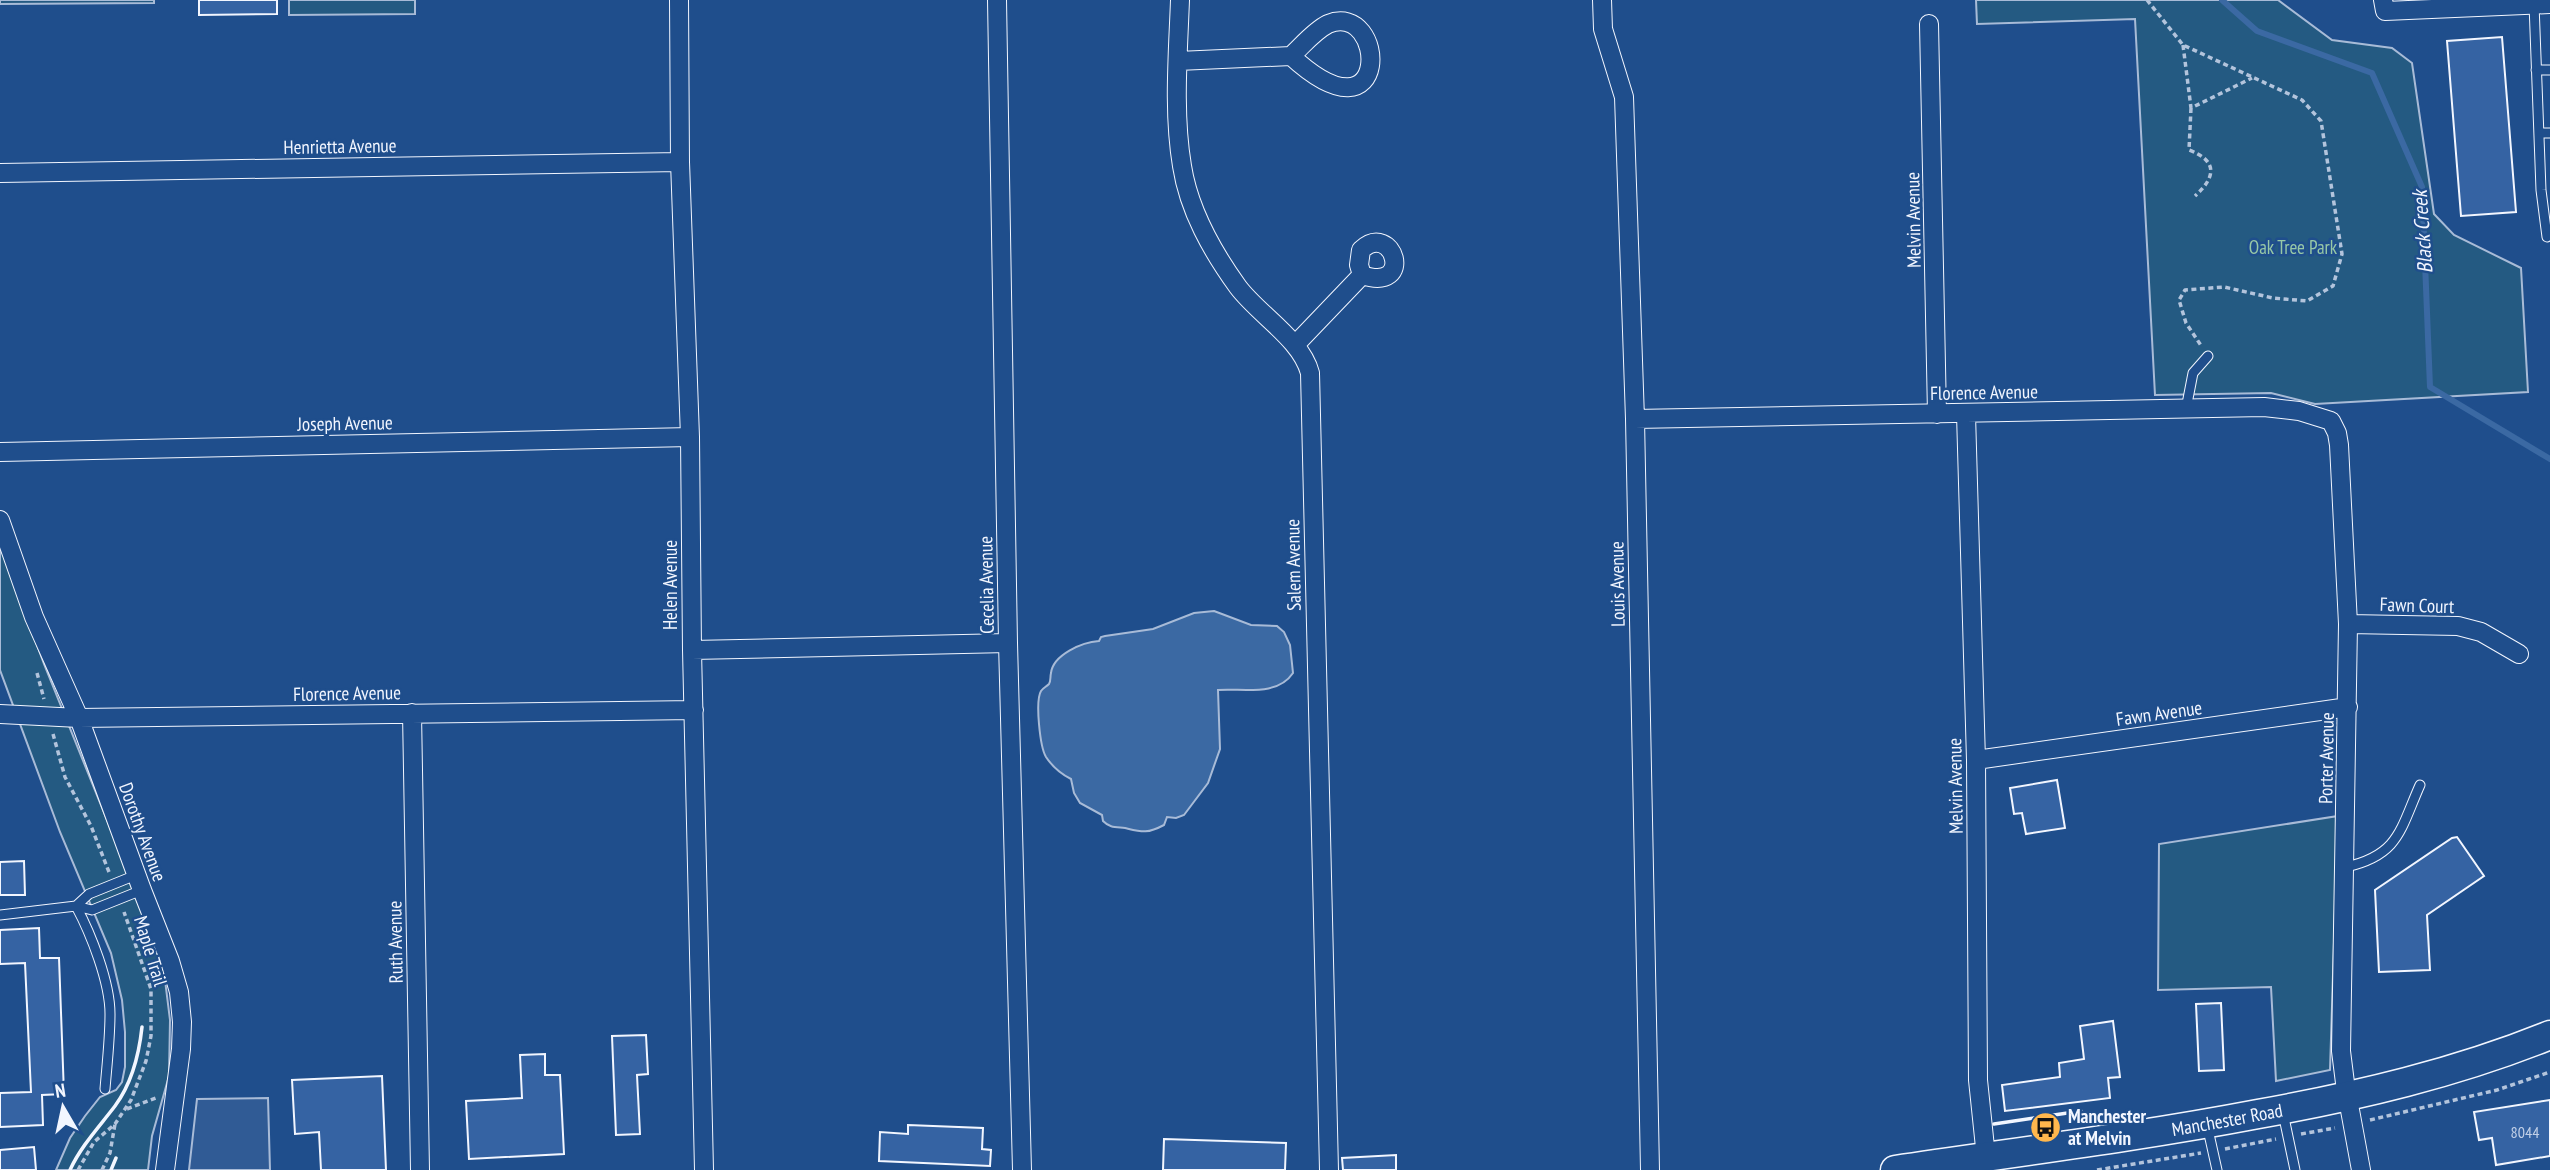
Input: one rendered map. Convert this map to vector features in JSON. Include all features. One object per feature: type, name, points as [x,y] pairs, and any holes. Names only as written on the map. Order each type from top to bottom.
[{"type":"main road","name":"Manchester Road","points":[[1895,1170],[2207,1124],[2347,1097],[2450,1070],[2550,1035]]},
{"type":"street","name":"Helen Avenue","points":[[679,0],[680,162],[690,437],[704,1170]]},
{"type":"street","name":"Cecelia Avenue","points":[[997,0],[1022,1170]]},
{"type":"street","name":"Salem Avenue","points":[[1180,0],[1178,121],[1182,167],[1200,224],[1217,256],[1241,290],[1295,345],[1307,362],[1310,373],[1329,1170]]},
{"type":"street","name":"Louis Avenue","points":[[1602,0],[1603,29],[1624,97],[1635,419],[1650,1170]]},
{"type":"street","points":[[2383,0],[2385,11],[2542,4]]},
{"type":"street","points":[[1178,61],[1292,56],[1313,34],[1330,22],[1344,21],[1356,25],[1366,34],[1372,55],[1367,76],[1357,85],[1340,88],[1308,72],[1292,56]]},
{"type":"street","name":"Melvin Avenue","points":[[1929,24],[1937,414]]},
{"type":"street","name":"Henrietta Avenue","points":[[0,173],[680,162]]},
{"type":"street","points":[[1295,345],[1362,275]]},
{"type":"street","name":"Florence Avenue","points":[[1635,419],[2264,407],[2299,411],[2331,421]]},
{"type":"street","name":"Melvin Avenue","points":[[1966,414],[1976,760],[1978,1080],[1986,1157]]},
{"type":"street","name":"Porter Avenue","points":[[2331,421],[2339,445],[2348,624],[2341,1051],[2361,1170]]},
{"type":"street","name":"Joseph Avenue","points":[[0,452],[690,437]]},
{"type":"street","name":"Dorothy Avenue","points":[[0,520],[34,617],[79,718],[170,961],[178,992],[182,1022],[179,1076],[165,1170]]},
{"type":"street","name":"Fawn Court","points":[[2348,624],[2458,626],[2481,632],[2519,654]]},
{"type":"street","points":[[692,650],[1009,643]]},
{"type":"street","name":"Fawn Avenue","points":[[1976,760],[2348,707]]},
{"type":"street","name":"Florence Avenue","points":[[2,710],[79,718],[694,710]]},
{"type":"street","name":"Ruth Avenue","points":[[412,713],[420,1170]]},
{"type":"lane","points":[[2542,4],[2536,71],[2541,190],[2550,247]]},
{"type":"lane","points":[[2536,71],[2550,70]]},
{"type":"lane","points":[[2539,133],[2550,133]]},
{"type":"lane","points":[[2186,409],[2193,373],[2208,356]]},
{"type":"lane","points":[[2346,867],[2371,861],[2396,841],[2420,785]]},
{"type":"lane","points":[[76,906],[89,894],[139,883]]},
{"type":"lane","points":[[0,915],[76,906],[92,910],[139,883]]},
{"type":"lane","points":[[76,906],[88,928],[99,960],[110,1011],[105,1089]]},
{"type":"lane","points":[[2283,1110],[2295,1170]]},
{"type":"lane","points":[[2207,1124],[2217,1170]]},
{"type":"path","points":[[2147,0],[2183,45],[2302,100],[2321,121],[2342,254],[2333,286],[2307,301],[2273,298],[2224,287],[2185,290],[2179,300],[2186,323],[2208,356]]},
{"type":"path","points":[[2183,45],[2191,108],[2189,150],[2209,162],[2211,172],[2208,185],[2195,196]]},
{"type":"path","points":[[2191,108],[2252,78]]},
{"type":"path","points":[[53,736],[65,776],[91,825],[113,880]]},
{"type":"path","name":"Maple Trail","points":[[78,1170],[94,1142],[115,1124],[125,1110],[146,1061],[151,1036],[152,1010],[147,972],[122,905]]},
{"type":"path","points":[[2380,1118],[2497,1090],[2550,1072]]},
{"type":"path","points":[[125,1110],[163,1096]]},
{"type":"path","name":"Maple Trail","points":[[102,1170],[110,1153],[115,1124]]},
{"type":"green space","points":[[0,0],[154,0],[154,3],[0,4]]},
{"type":"green space","points":[[289,0],[415,0],[415,14],[289,15]]},
{"type":"green space","name":"Oak Tree Park","points":[[1976,0],[2278,0],[2332,40],[2392,48],[2412,63],[2434,214],[2454,235],[2521,268],[2528,392],[2315,404],[2271,393],[2155,395],[2135,19],[1977,24]]},
{"type":"green space","points":[[0,545],[44,664],[130,877],[164,972],[170,1020],[169,1076],[152,1136],[148,1170],[56,1170],[70,1138],[85,1116],[100,1097],[116,1090],[122,1082],[125,1032],[122,1000],[111,953],[60,832],[0,670]]},
{"type":"green space","points":[[2338,816],[2330,1070],[2276,1081],[2271,987],[2158,990],[2159,844]]},
{"type":"shaded area","points":[[1214,611],[1251,625],[1277,626],[1284,632],[1290,645],[1293,673],[1286,681],[1269,688],[1218,690],[1220,749],[1208,783],[1184,815],[1167,817],[1164,825],[1149,831],[1108,825],[1103,821],[1102,815],[1080,803],[1074,793],[1071,779],[1054,767],[1044,752],[1038,704],[1041,691],[1050,683],[1053,666],[1069,651],[1099,641],[1101,637],[1153,629],[1194,613]]},
{"type":"shaded area","points":[[268,1098],[270,1170],[189,1170],[197,1099]]},
{"type":"building","points":[[199,0],[277,0],[277,14],[199,15]]},
{"type":"building","points":[[2502,37],[2516,212],[2461,216],[2447,41]]},
{"type":"building","points":[[2057,780],[2065,828],[2026,834],[2022,813],[2014,814],[2010,788]]},
{"type":"building","points":[[2457,837],[2484,876],[2427,915],[2430,970],[2379,972],[2375,890]]},
{"type":"building","points":[[24,861],[25,895],[0,895],[0,862]]},
{"type":"building","points":[[39,928],[40,958],[59,958],[64,1094],[42,1095],[43,1125],[0,1127],[0,1093],[31,1092],[25,963],[0,964],[0,930]]},
{"type":"building","points":[[2221,1003],[2224,1070],[2199,1071],[2196,1004]]},
{"type":"building","points":[[2113,1021],[2120,1077],[2108,1078],[2110,1098],[2005,1111],[2002,1085],[2060,1077],[2059,1063],[2084,1059],[2080,1026]]},
{"type":"building","points":[[646,1035],[648,1074],[637,1075],[640,1134],[616,1135],[612,1036]]},
{"type":"building","points":[[545,1054],[545,1075],[560,1075],[564,1154],[469,1159],[466,1101],[522,1098],[520,1055]]},
{"type":"building","points":[[382,1076],[386,1170],[321,1170],[319,1132],[295,1134],[292,1080]]},
{"type":"building","points":[[2550,1100],[2550,1156],[2496,1165],[2492,1138],[2479,1140],[2474,1112]]},
{"type":"building","points":[[908,1125],[983,1128],[982,1149],[991,1150],[990,1166],[879,1161],[880,1132],[908,1134]]},
{"type":"building","points":[[1164,1139],[1286,1143],[1285,1170],[1163,1170]]},
{"type":"building","points":[[34,1147],[36,1170],[0,1170],[0,1150]]},
{"type":"building","points":[[1396,1155],[1396,1170],[1343,1170],[1342,1158]]},
{"type":"waterway","name":"Black Creek","points":[[2222,0],[2257,31],[2372,73],[2422,187],[2430,387],[2550,459]]},
{"type":"wall","points":[[70,1170],[126,1088],[137,1058],[142,1027]]},
{"type":"wall","points":[[1994,1124],[2081,1111]]},
{"type":"wall","points":[[111,1170],[116,1158]]},
{"type":"place","name":"Manchester at Melvin","points":[[2045,1127]]}]
